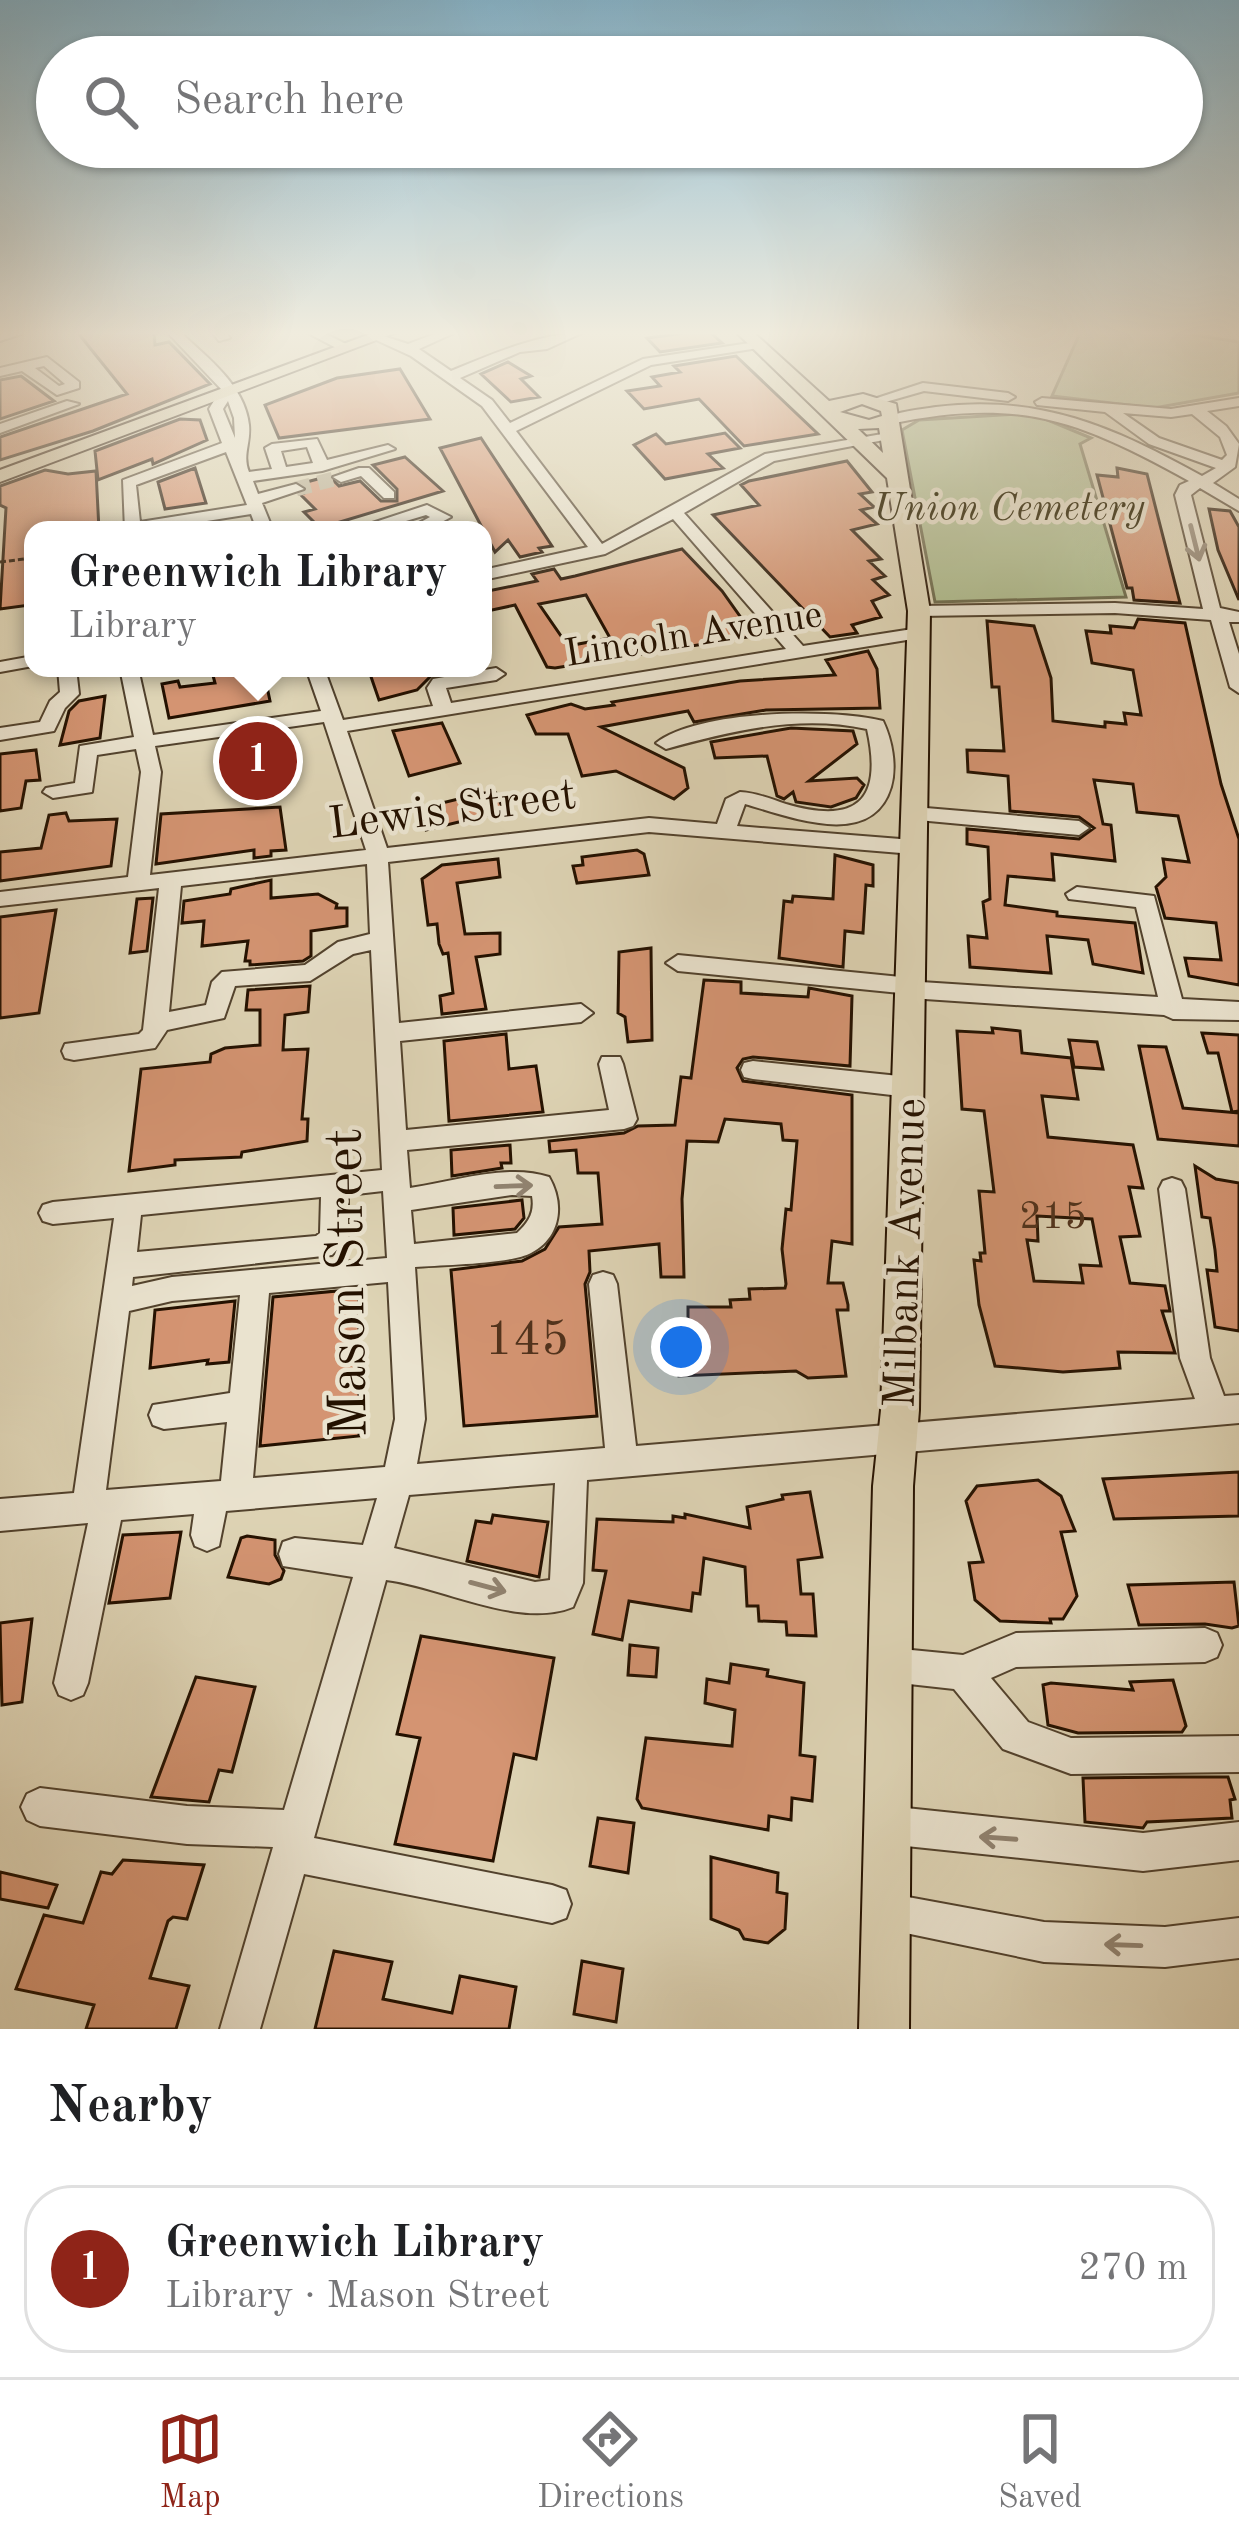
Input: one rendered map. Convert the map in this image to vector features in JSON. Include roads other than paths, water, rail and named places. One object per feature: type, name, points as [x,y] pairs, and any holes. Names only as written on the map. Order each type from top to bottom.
[{"type":"main road","points":[[0,476],[130,428]]},
{"type":"main road","points":[[849,428],[898,478]]},
{"type":"main road","name":"Milbank Avenue","points":[[884,428],[898,478],[919,622],[884,2029]]},
{"type":"street","points":[[225,428],[260,521]]},
{"type":"street","points":[[512,428],[507,430],[599,551]]},
{"type":"street","points":[[492,573],[599,551],[770,457],[862,439],[870,428]]},
{"type":"street","points":[[1078,428],[1202,482],[1239,506]]},
{"type":"street","points":[[1134,428],[1154,441],[1227,467]]},
{"type":"street","points":[[1216,428],[1232,441],[1235,455],[1227,467],[1185,488],[1183,495],[1239,687]]},
{"type":"street","points":[[281,472],[272,448],[280,443],[311,442],[322,466]]},
{"type":"street","points":[[246,477],[322,466],[388,449]]},
{"type":"street","points":[[132,521],[128,483],[235,450]]},
{"type":"street","points":[[341,477],[364,471],[389,495]]},
{"type":"street","points":[[172,521],[255,504],[296,489]]},
{"type":"street","points":[[390,521],[427,510],[442,517],[433,521]]},
{"type":"street","points":[[672,512],[704,542],[797,651]]},
{"type":"street","name":"Lincoln Avenue","points":[[53,792],[85,788],[87,750],[444,709],[797,651],[919,622],[1115,608],[1239,616]]},
{"type":"street","points":[[492,675],[496,674]]},
{"type":"street","points":[[0,734],[46,727],[57,705],[70,694],[69,677]]},
{"type":"street","points":[[131,677],[151,772],[138,884]]},
{"type":"street","name":"Mason Street","points":[[240,2029],[398,1479],[410,1419],[374,827],[318,677]]},
{"type":"street","points":[[444,709],[436,688],[440,683],[477,677]]},
{"type":"street","points":[[666,743],[739,725],[858,719],[876,725],[882,744],[881,794],[872,809],[855,818],[811,815],[740,798],[726,829]]},
{"type":"street","points":[[914,814],[1079,827]]},
{"type":"street","name":"Lewis Street","points":[[0,899],[621,827],[726,829],[913,847]]},
{"type":"street","points":[[74,1051],[146,1042],[155,1033],[171,880]]},
{"type":"street","points":[[1077,894],[1146,901],[1173,1010]]},
{"type":"street","points":[[157,1023],[216,1012],[224,982],[230,978],[310,973],[346,948],[382,939]]},
{"type":"street","points":[[678,963],[1234,1016]]},
{"type":"street","points":[[389,1033],[581,1013]]},
{"type":"street","points":[[395,1141],[624,1119],[611,1064]]},
{"type":"street","points":[[753,1070],[909,1088]]},
{"type":"street","points":[[120,1266],[322,1247],[334,1238],[335,1185]]},
{"type":"street","points":[[53,1213],[335,1185],[398,1190],[540,1185],[547,1208],[544,1222],[523,1244],[256,1282],[172,1289],[115,1302]]},
{"type":"street","points":[[0,1515],[1227,1410],[1196,1358],[1172,1189]]},
{"type":"street","points":[[70,1683],[98,1506],[115,1302],[129,1205]]},
{"type":"street","points":[[207,1535],[224,1495],[244,1406],[256,1282]]},
{"type":"street","points":[[604,1283],[622,1460]]},
{"type":"street","points":[[164,1415],[244,1406]]},
{"type":"street","points":[[295,1555],[374,1561],[535,1599],[553,1599],[561,1595],[566,1582],[572,1464]]},
{"type":"street","points":[[891,1665],[963,1672],[1016,1650],[1205,1646]]},
{"type":"street","points":[[963,1672],[1016,1736],[1071,1756],[1239,1754]]},
{"type":"street","points":[[40,1807],[124,1814],[294,1841],[552,1904]]},
{"type":"street","points":[[887,1826],[1143,1852],[1230,1846],[1239,1841]]},
{"type":"street","points":[[886,1912],[1044,1942],[1165,1947],[1239,1938]]},
{"type":"tunnel","points":[[296,489],[341,477]]},
{"type":"place","name":"Greenwich Library","points":[[258,761]]},
{"type":"park label","name":"Union Cemetery","points":[[1009,506]]}]
